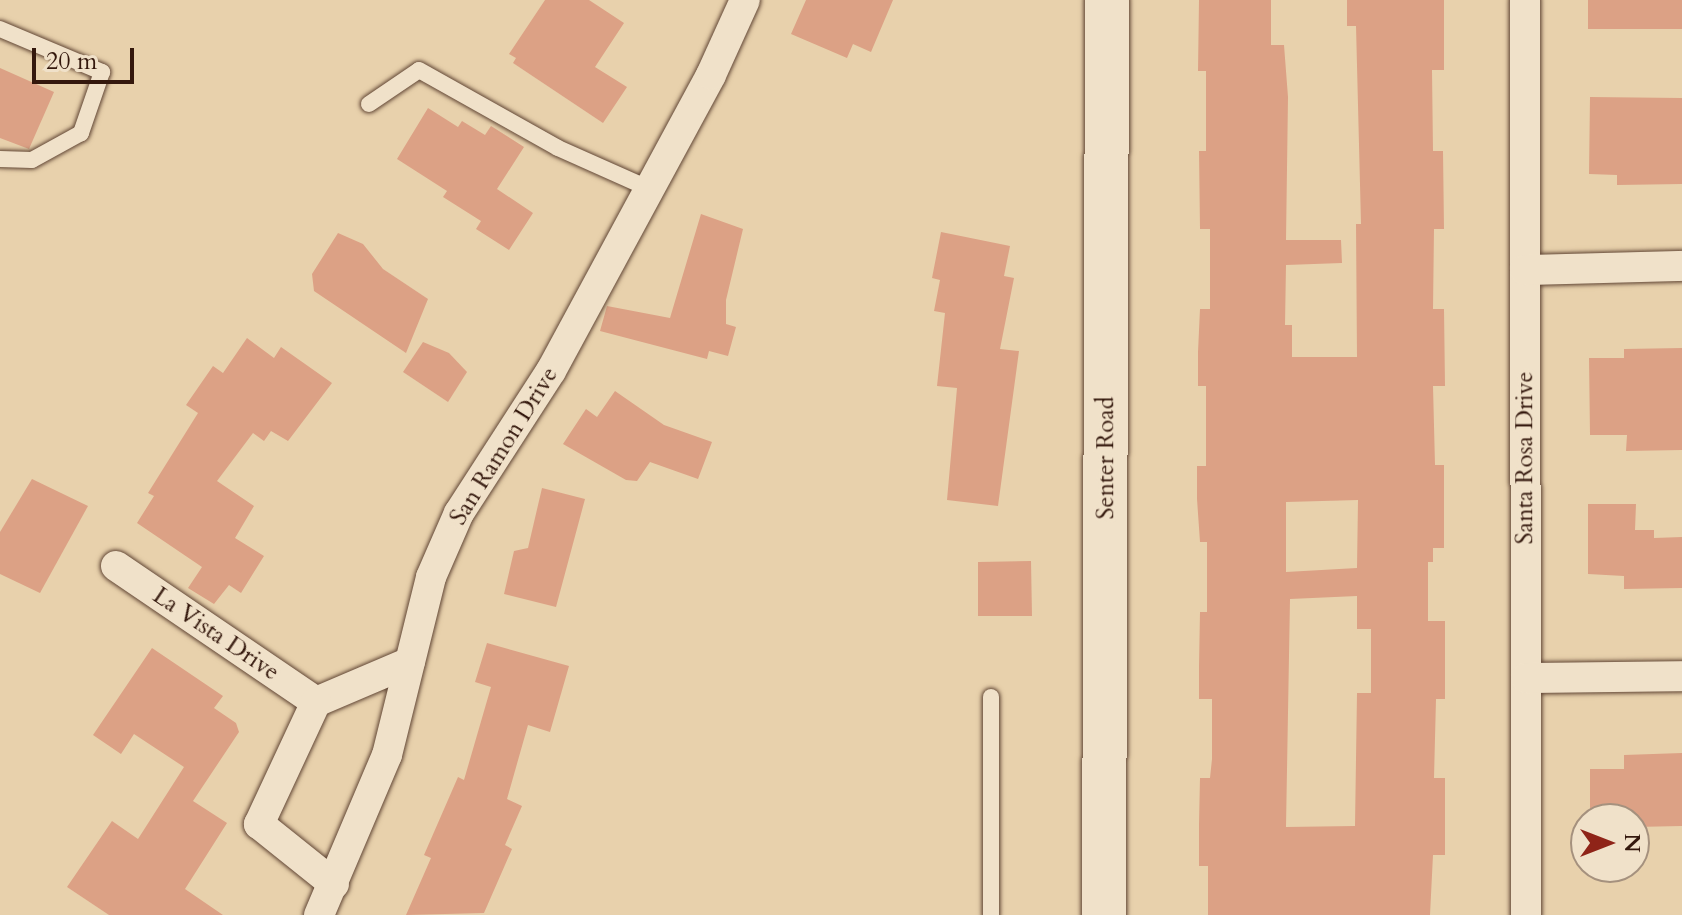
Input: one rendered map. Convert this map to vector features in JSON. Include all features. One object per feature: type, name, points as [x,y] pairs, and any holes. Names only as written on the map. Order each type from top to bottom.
[{"type":"main road","name":"Senter Road","points":[[1104,915],[1107,0]]},
{"type":"street","name":"San Ramon Drive","points":[[319,915],[387,755],[431,577],[459,513],[551,371],[650,189],[745,0]]},
{"type":"street","name":"Santa Rosa Drive","points":[[1525,0],[1526,915]]},
{"type":"street","points":[[1525,270],[1682,266]]},
{"type":"street","name":"La Vista Drive","points":[[116,566],[316,702]]},
{"type":"street","points":[[334,884],[259,824],[316,702],[410,662]]},
{"type":"street","points":[[1526,678],[1682,676]]},
{"type":"lane","points":[[0,29],[102,72],[81,133],[32,160],[0,159]]},
{"type":"lane","points":[[369,104],[419,70],[558,148],[650,189]]},
{"type":"lane","points":[[991,697],[991,915]]},
{"type":"building","points":[[545,0],[589,0],[624,23],[595,67],[627,87],[603,123],[513,63],[516,58],[509,54]]},
{"type":"building","points":[[806,0],[893,0],[871,52],[853,44],[847,58],[791,34]]},
{"type":"building","points":[[1199,0],[1271,0],[1271,45],[1284,45],[1288,97],[1286,240],[1341,240],[1342,263],[1286,265],[1285,325],[1292,325],[1292,357],[1357,357],[1356,224],[1361,224],[1356,26],[1347,26],[1347,0],[1444,0],[1444,70],[1432,70],[1433,151],[1443,151],[1444,229],[1434,229],[1433,309],[1444,309],[1445,386],[1433,386],[1435,465],[1444,465],[1444,548],[1433,548],[1433,562],[1428,562],[1428,621],[1445,621],[1445,699],[1436,699],[1434,778],[1445,778],[1445,855],[1433,855],[1430,915],[1208,915],[1208,866],[1199,866],[1199,824],[1200,778],[1210,778],[1212,759],[1212,699],[1199,699],[1200,612],[1207,612],[1207,542],[1200,542],[1197,466],[1206,466],[1206,386],[1198,386],[1198,352],[1200,309],[1210,309],[1210,229],[1200,229],[1199,151],[1206,151],[1206,71],[1198,71]],"holes":[[[1358,500],[1357,568],[1286,572],[1286,502]],[[1357,596],[1357,629],[1371,629],[1371,693],[1357,693],[1355,826],[1286,827],[1290,599]]]},
{"type":"building","points":[[1588,0],[1682,0],[1682,29],[1588,29]]},
{"type":"building","points":[[0,68],[54,92],[29,149],[0,138]]},
{"type":"building","points":[[1590,97],[1682,98],[1682,184],[1617,185],[1617,175],[1589,174]]},
{"type":"building","points":[[428,108],[458,127],[462,121],[485,135],[491,126],[524,147],[497,189],[533,213],[509,250],[476,229],[481,221],[443,197],[447,191],[397,159]]},
{"type":"building","points":[[701,214],[743,229],[726,300],[726,324],[736,327],[728,356],[709,351],[707,359],[600,331],[607,306],[670,318]]},
{"type":"building","points":[[941,232],[1010,246],[1004,276],[1014,278],[1000,349],[1019,351],[998,506],[947,500],[957,388],[937,386],[945,313],[934,311],[940,280],[932,278]]},
{"type":"building","points":[[338,233],[363,244],[383,269],[428,299],[406,353],[314,291],[312,274]]},
{"type":"building","points":[[247,338],[274,358],[281,347],[332,383],[288,441],[271,431],[264,441],[253,433],[217,481],[254,506],[235,538],[264,556],[241,593],[229,585],[214,604],[188,588],[202,567],[137,523],[154,496],[148,493],[198,413],[186,405],[213,366],[223,373]]},
{"type":"building","points":[[423,342],[449,353],[467,372],[448,402],[403,372]]},
{"type":"building","points":[[1682,348],[1682,450],[1626,451],[1627,435],[1590,435],[1589,358],[1624,358],[1624,349]]},
{"type":"building","points":[[615,391],[664,425],[712,442],[698,479],[650,462],[637,481],[626,480],[563,444],[586,409],[597,417]]},
{"type":"building","points":[[32,479],[88,506],[40,593],[0,574],[0,532]]},
{"type":"building","points":[[542,488],[585,499],[556,607],[504,594],[514,551],[528,548]]},
{"type":"building","points":[[1588,504],[1636,504],[1635,530],[1654,530],[1654,538],[1682,537],[1682,588],[1624,589],[1624,576],[1588,574]]},
{"type":"building","points":[[1031,561],[1032,616],[978,616],[978,562]]},
{"type":"building","points":[[487,643],[569,666],[550,732],[528,725],[507,799],[522,806],[505,845],[512,849],[484,913],[406,915],[431,858],[424,855],[458,777],[464,780],[491,687],[475,682]]},
{"type":"building","points":[[152,648],[223,696],[214,708],[236,723],[239,732],[193,801],[227,823],[185,889],[223,915],[109,915],[67,887],[112,821],[138,839],[184,767],[134,734],[121,754],[93,735]]},
{"type":"building","points":[[1682,753],[1682,826],[1650,827],[1650,803],[1590,803],[1590,769],[1624,769],[1624,755]]}]
